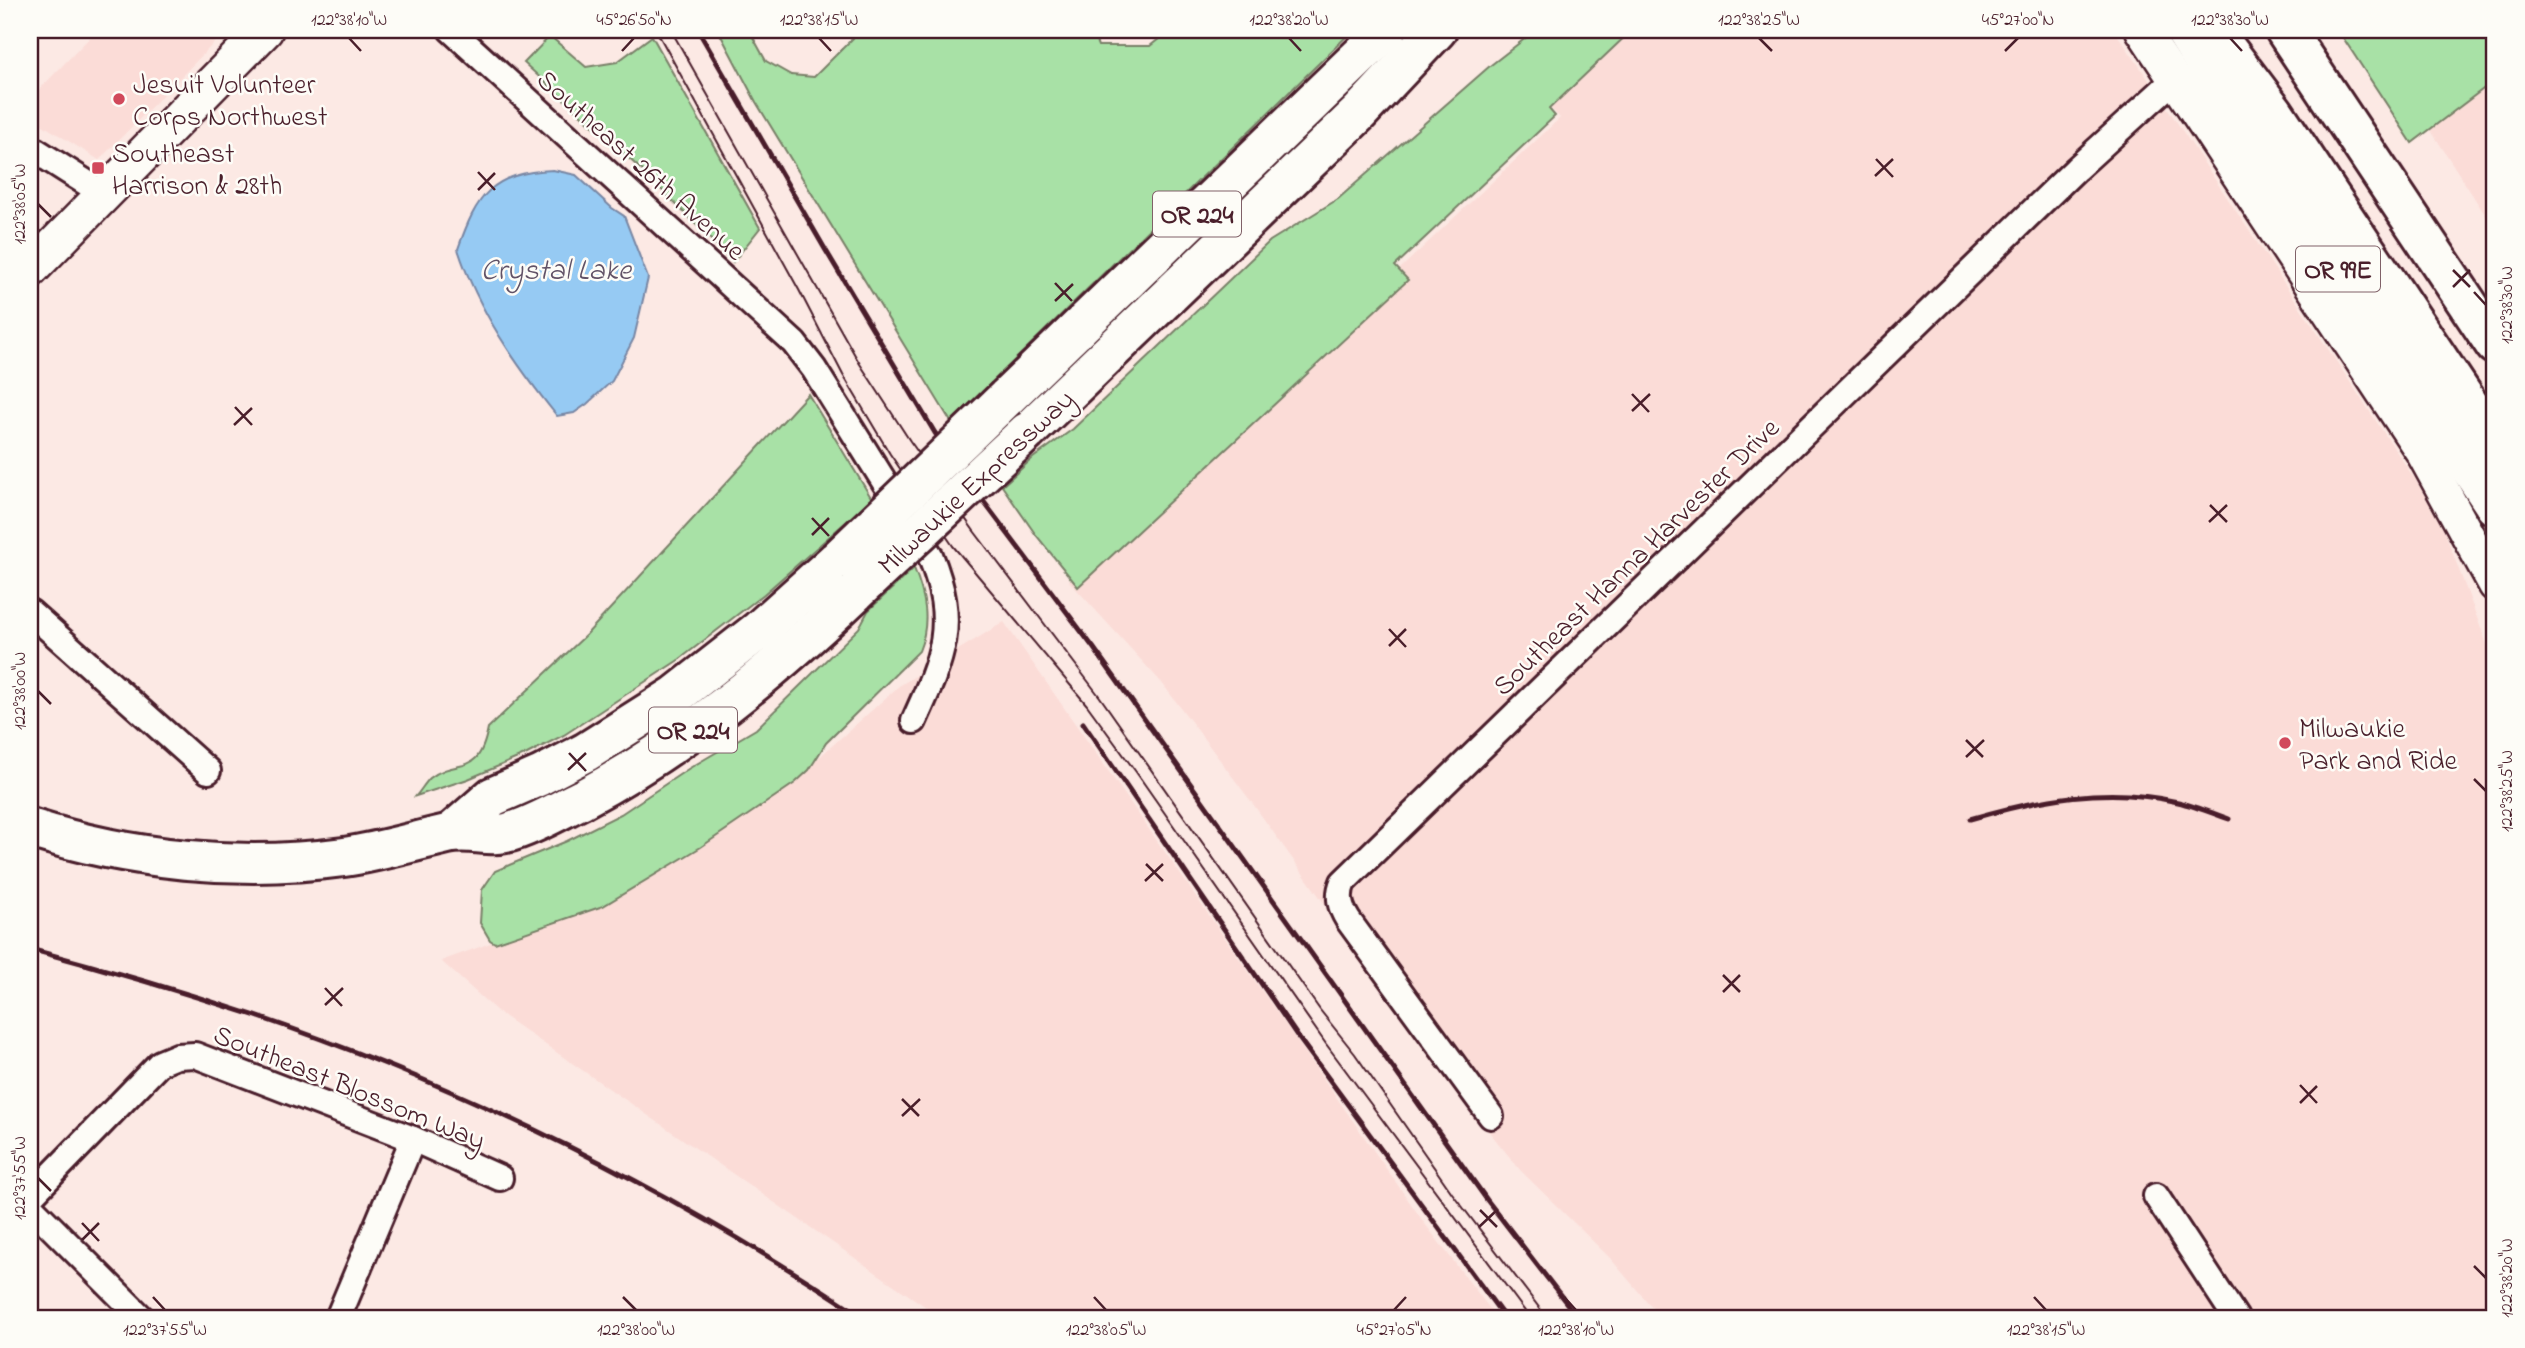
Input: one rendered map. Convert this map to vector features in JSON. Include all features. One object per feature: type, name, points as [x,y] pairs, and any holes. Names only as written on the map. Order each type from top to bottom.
[{"type":"main road","points":[[30,271],[265,30]]},
{"type":"main road","name":"Milwaukie Expressway","points":[[451,833],[492,797],[586,752],[676,695],[759,630],[837,560],[1387,30]]},
{"type":"main road","name":"Milwaukie Expressway","points":[[30,828],[90,845],[189,860],[241,863],[344,857],[451,833],[508,833],[568,806],[637,767],[736,698],[818,629],[1359,113],[1437,30]]},
{"type":"main road","points":[[1359,113],[1458,30]]},
{"type":"main road","name":"OR 99E","points":[[2184,30],[2266,161],[2495,506]]},
{"type":"main road","points":[[2212,30],[2274,112],[2495,444]]},
{"type":"main road","name":"OR 99E","points":[[2285,30],[2495,345]]},
{"type":"street","name":"Southeast 26th Avenue","points":[[451,30],[794,343],[832,397],[930,555],[937,573],[947,626],[939,662],[914,722]]},
{"type":"street","points":[[2142,30],[2422,452],[2495,584]]},
{"type":"street","name":"Southeast Hanna Harvester Drive","points":[[1491,1116],[1340,908],[1340,889],[1343,882],[2070,175],[2175,79]]},
{"type":"street","points":[[30,147],[104,194]]},
{"type":"street","points":[[30,612],[208,771]]},
{"type":"street","name":"Southeast Blossom Way","points":[[30,1197],[160,1063],[177,1056],[195,1055],[412,1139],[500,1178]]},
{"type":"street","points":[[338,1318],[412,1139]]},
{"type":"street","points":[[2157,1196],[2236,1318]]},
{"type":"street","points":[[30,1206],[142,1318]]},
{"type":"shaded area","points":[[97,30],[227,30],[99,160],[30,117],[30,99]]},
{"type":"shaded area","points":[[1623,30],[2114,30],[2140,67],[2418,484],[2445,533],[2495,665],[2495,1318],[1661,1318],[1610,1258],[1521,1171],[1482,1123],[1253,804],[1162,683],[1069,581],[1560,118],[1547,104]]},
{"type":"shaded area","points":[[2495,80],[2495,230],[2430,129]]},
{"type":"shaded area","points":[[1004,622],[1425,1224],[1497,1318],[942,1318],[498,1012],[441,961],[598,904],[796,778],[899,686]]},
{"type":"green space","points":[[718,30],[749,30],[766,61],[791,75],[814,77],[861,30],[904,30],[917,34],[926,30],[1091,30],[1098,46],[1150,46],[1165,34],[1164,30],[1353,30],[951,422],[756,102]]},
{"type":"green space","points":[[1536,30],[1632,30],[1549,109],[1555,116],[1395,266],[1408,280],[1078,587],[1036,535],[1002,486],[1033,458],[1073,429],[1270,241],[1338,199],[1491,65]]},
{"type":"green space","points":[[2338,30],[2495,30],[2495,80],[2412,143]]},
{"type":"green space","points":[[550,36],[586,67],[617,62],[652,36],[760,228],[733,262],[646,174],[524,63]]},
{"type":"green space","points":[[808,394],[872,499],[764,594],[680,659],[564,735],[468,779],[416,796],[430,778],[473,761],[479,755],[488,728],[586,635]]},
{"type":"green space","points":[[914,568],[926,619],[919,651],[826,743],[809,770],[795,783],[701,847],[603,906],[495,943],[490,940],[480,923],[482,890],[495,871],[567,841],[621,814],[688,769],[756,729],[859,628],[868,611]]},
{"type":"water","name":"Crystal Lake","points":[[553,170],[576,175],[624,216],[648,278],[634,338],[612,381],[574,413],[557,416],[500,337],[476,294],[458,249],[472,214],[489,190],[515,176]]},
{"type":"tram line","points":[[656,30],[843,375],[890,454],[953,546],[1087,705],[1326,1044],[1530,1318]]},
{"type":"tram line","points":[[671,30],[860,364],[910,441],[974,531],[1100,697],[1452,1193],[1547,1318]]},
{"type":"railway","points":[[698,30],[935,433],[1093,647],[1487,1200],[1578,1318]]},
{"type":"railway","points":[[1083,723],[1298,1037],[1505,1318]]},
{"type":"railway","points":[[1970,819],[2047,800],[2099,795],[2152,797],[2178,802],[2229,819]]},
{"type":"railway","points":[[30,949],[253,1015],[334,1044],[492,1110],[645,1186],[720,1228],[865,1318]]},
{"type":"place","name":"Jesuit Volunteer Corps Northwest","points":[[119,99]]},
{"type":"place","name":"Southeast Harrison & 28th","points":[[98,168]]},
{"type":"place","name":"Milwaukie Park and Ride","points":[[2285,743]]}]
